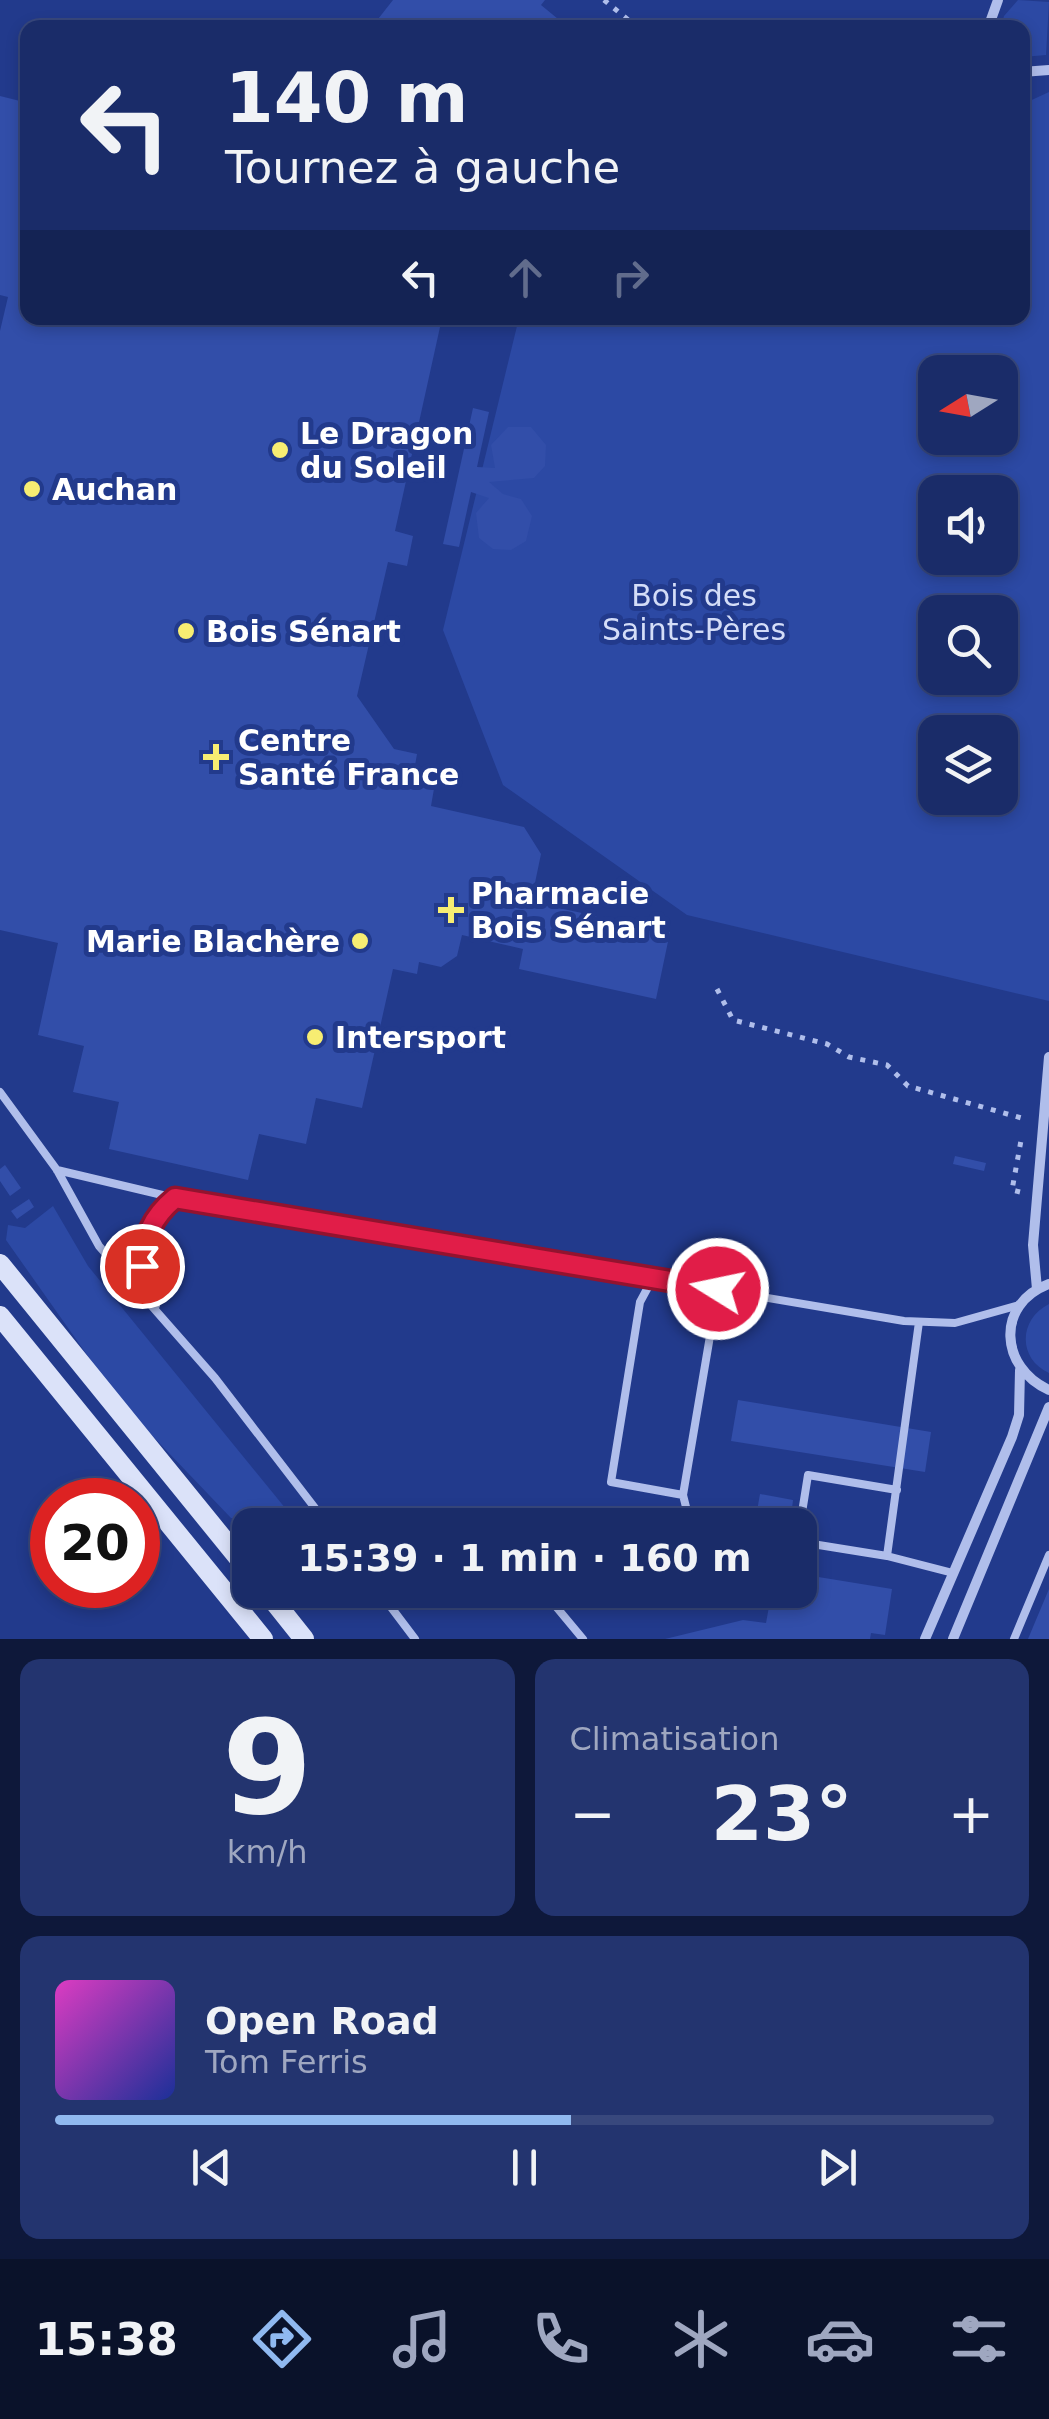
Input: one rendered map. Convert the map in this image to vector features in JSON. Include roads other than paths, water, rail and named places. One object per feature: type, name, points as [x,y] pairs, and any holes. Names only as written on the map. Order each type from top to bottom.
[{"type":"main road","points":[[0,1264],[232,1550]]},
{"type":"main road","points":[[0,1316],[263,1639]]},
{"type":"main road","points":[[279,1608],[304,1639]]},
{"type":"street","points":[[1037,1288],[1033,1245],[1049,1057]]},
{"type":"street","points":[[925,1639],[1019,1415],[1020,1370],[1009,1338],[1019,1304],[1037,1288],[1049,1284]]},
{"type":"street","points":[[1020,1370],[1049,1390]]},
{"type":"street","points":[[952,1639],[1049,1407]]},
{"type":"lane","points":[[0,1092],[57,1170],[99,1246],[157,1309],[315,1508]]},
{"type":"lane","points":[[57,1170],[175,1198],[920,1322],[955,1323],[1019,1304]]},
{"type":"lane","points":[[157,1309],[142,1266],[145,1234],[158,1212],[175,1198]]},
{"type":"lane","points":[[652,1278],[640,1302],[611,1482],[683,1495]]},
{"type":"lane","points":[[686,1508],[683,1495],[718,1289]]},
{"type":"lane","points":[[887,1556],[920,1322]]},
{"type":"lane","points":[[803,1508],[808,1476],[897,1490]]},
{"type":"lane","points":[[817,1545],[887,1556],[954,1574]]},
{"type":"lane","points":[[1014,1639],[1049,1555]]},
{"type":"lane","points":[[392,1608],[415,1639]]},
{"type":"lane","points":[[557,1608],[583,1639]]},
{"type":"place","name":"Le Dragon du Soleil","points":[[280,450]]},
{"type":"place","name":"Auchan","points":[[32,489]]},
{"type":"place","name":"Bois Sénart","points":[[186,631]]},
{"type":"place","name":"Centre Santé France","points":[[216,757]]},
{"type":"place","name":"Pharmacie Bois Sénart","points":[[451,910]]},
{"type":"place","name":"Marie Blachère","points":[[360,941]]},
{"type":"place","name":"Intersport","points":[[315,1037]]},
{"type":"park label","name":"Bois des Saints-Pères","points":[[694,612]]}]
